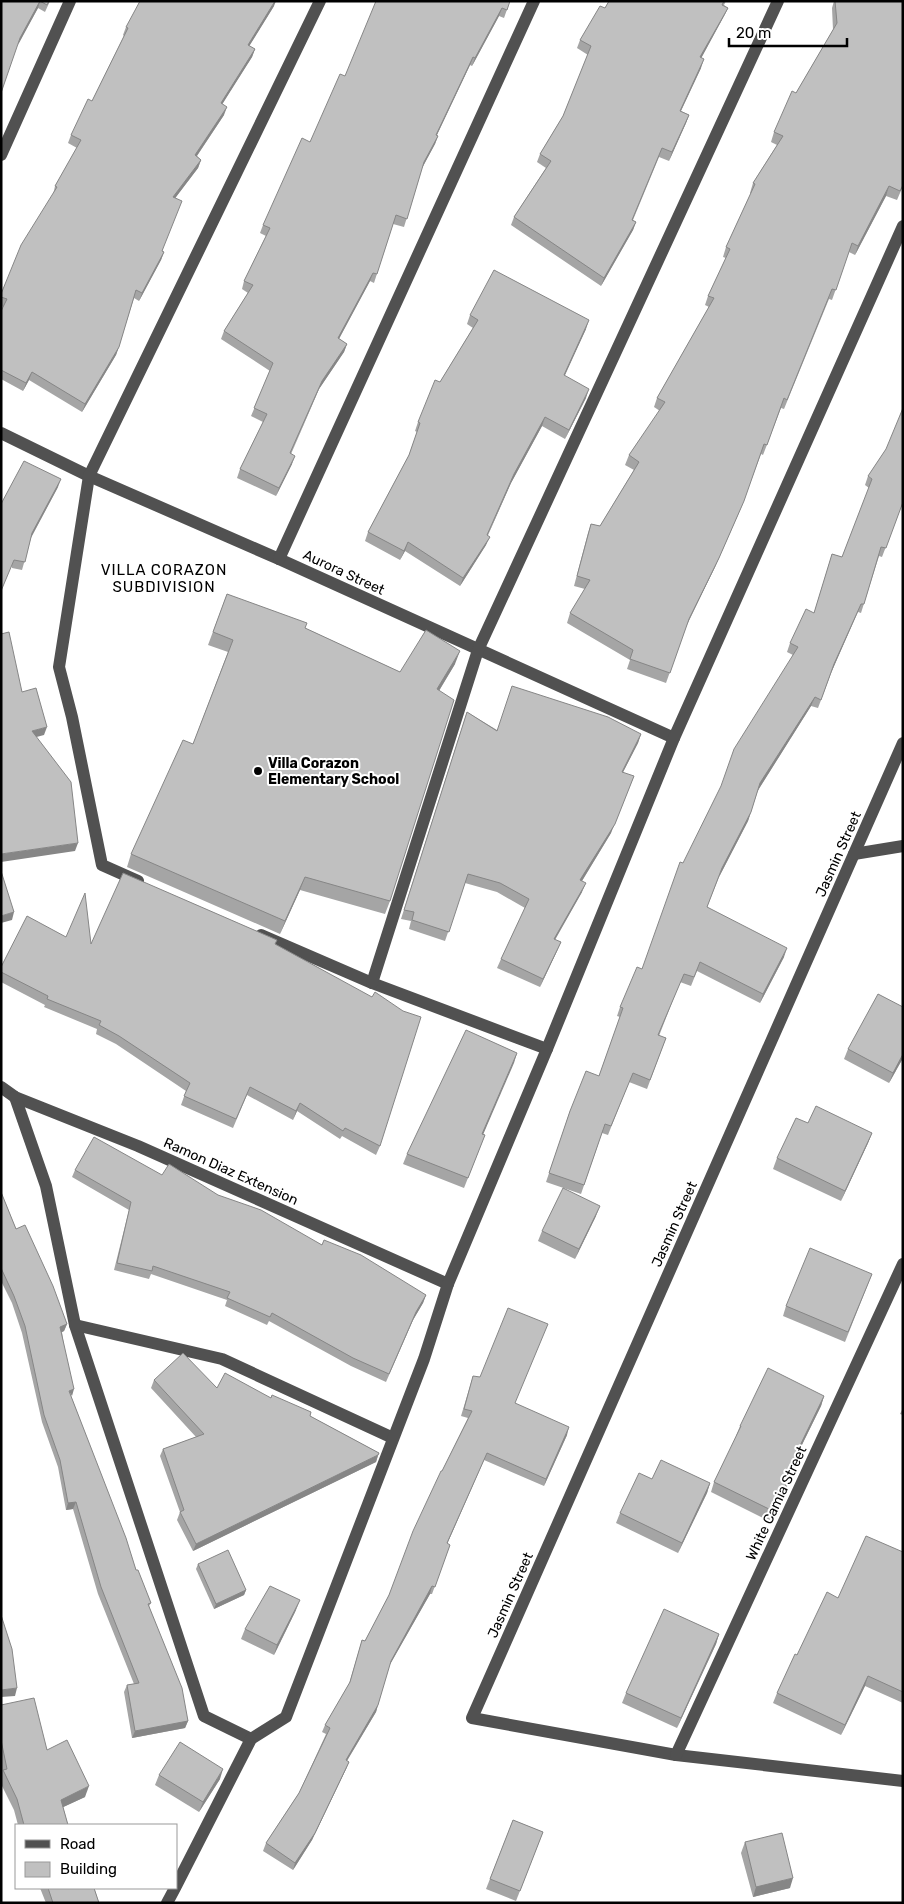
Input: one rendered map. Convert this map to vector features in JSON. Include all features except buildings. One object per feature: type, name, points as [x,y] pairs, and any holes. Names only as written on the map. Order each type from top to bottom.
[{"type":"street","points":[[1,155],[70,1]]},
{"type":"street","points":[[147,885],[102,865],[72,717],[59,667],[89,476],[320,1]]},
{"type":"street","points":[[279,559],[534,1]]},
{"type":"street","points":[[372,983],[478,650],[778,1]]},
{"type":"street","points":[[178,1883],[251,1739],[286,1717],[424,1358],[448,1284],[547,1049],[674,738],[903,226]]},
{"type":"street","name":"Aurora Street","points":[[1,433],[89,476],[279,559],[674,738]]},
{"type":"street","name":"Jasmin Street","points":[[676,1755],[472,1718],[903,743]]},
{"type":"street","points":[[854,854],[903,846]]},
{"type":"street","points":[[246,928],[372,983],[547,1049]]},
{"type":"street","name":"Ramon Diaz Extension","points":[[1,1087],[15,1097],[138,1146],[448,1284]]},
{"type":"street","points":[[15,1097],[46,1186],[74,1325],[204,1716],[251,1739]]},
{"type":"street","name":"White Camia Street","points":[[676,1755],[903,1264]]},
{"type":"street","points":[[74,1325],[222,1358],[393,1438]]},
{"type":"street","points":[[676,1755],[903,1781]]},
{"type":"street","points":[[167,1903],[175,1889]]},
{"type":"place","name":"Villa Corazon Elementary School","points":[[258,771]]},
{"type":"district","name":"VILLA CORAZON SUBDIVISION","points":[[164,578]]}]
